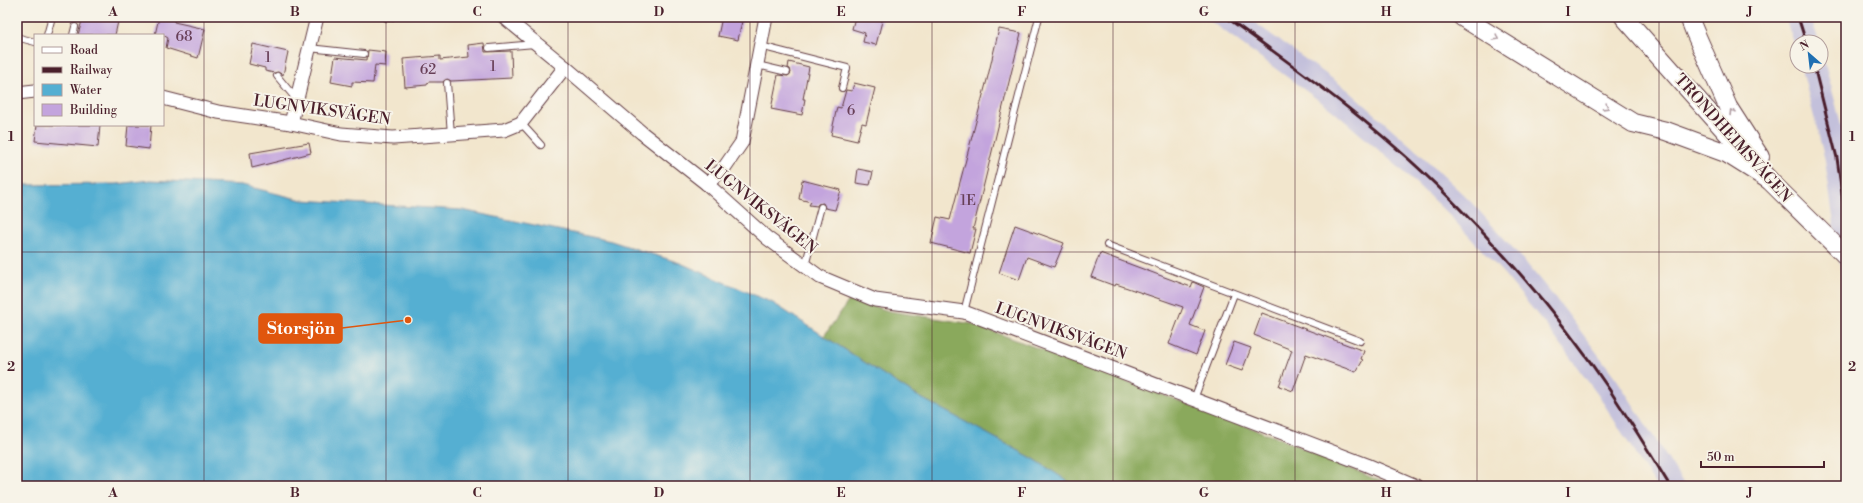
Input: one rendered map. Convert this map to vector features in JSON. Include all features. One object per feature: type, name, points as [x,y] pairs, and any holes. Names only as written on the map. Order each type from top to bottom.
[{"type":"main road","points":[[1462,17],[1633,124],[1666,131],[1726,153],[1770,180]]},
{"type":"main road","name":"TRONDHEIMSVÄGEN","points":[[1624,17],[1782,193],[1846,256]]},
{"type":"main road","points":[[1690,17],[1694,30],[1728,107],[1782,193]]},
{"type":"street","points":[[291,123],[317,17]]},
{"type":"street","name":"LUGNVIKSVÄGEN","points":[[504,17],[642,133],[707,184],[767,238],[820,277],[875,300],[964,312],[1367,465],[1416,486]]},
{"type":"street","points":[[707,184],[724,168],[742,142],[766,17]]},
{"type":"street","points":[[521,123],[565,67]]},
{"type":"street","points":[[17,93],[34,88]]},
{"type":"street","name":"LUGNVIKSVÄGEN","points":[[164,98],[218,112],[291,123],[341,134],[393,138],[504,130],[521,123]]},
{"type":"lane","points":[[47,34],[52,17]]},
{"type":"lane","points":[[964,312],[1039,17]]},
{"type":"lane","points":[[73,34],[75,27]]},
{"type":"lane","points":[[20,38],[34,42]]},
{"type":"lane","points":[[489,48],[536,43]]},
{"type":"lane","points":[[760,46],[847,68],[842,88]]},
{"type":"lane","points":[[309,48],[364,54]]},
{"type":"lane","points":[[756,65],[786,72]]},
{"type":"lane","points":[[277,76],[297,100]]},
{"type":"lane","points":[[448,83],[451,134]]},
{"type":"lane","points":[[521,123],[541,145]]},
{"type":"lane","points":[[805,266],[821,207]]},
{"type":"lane","points":[[1107,245],[1360,341]]},
{"type":"lane","points":[[1194,399],[1234,294]]},
{"type":"shaded area","points":[[1205,17],[1247,17],[1348,90],[1469,200],[1522,258],[1564,309],[1618,381],[1685,486],[1656,486],[1598,395],[1545,324],[1504,274],[1452,218],[1403,171],[1332,110]]},
{"type":"shaded area","points":[[1785,17],[1811,17],[1816,34],[1791,34]]},
{"type":"shaded area","points":[[1803,74],[1828,74],[1846,143],[1846,308],[1825,160]]},
{"type":"green space","points":[[850,299],[889,311],[973,324],[1281,439],[1392,486],[1075,486],[1034,459],[912,393],[824,336]]},
{"type":"water","points":[[150,180],[242,185],[302,200],[462,210],[611,241],[680,263],[773,303],[912,393],[1034,459],[1075,486],[17,486],[17,185],[117,184]]},
{"type":"building","points":[[83,17],[119,17],[115,34],[78,34]]},
{"type":"building","points":[[159,17],[175,17],[174,22],[205,29],[198,58],[166,48],[168,38],[164,34],[155,34]]},
{"type":"building","points":[[722,17],[741,17],[740,21],[742,21],[738,40],[718,36]]},
{"type":"building","points":[[855,17],[883,17],[876,45],[863,42],[865,33],[852,29]]},
{"type":"building","points":[[999,29],[1021,33],[973,229],[976,229],[970,253],[931,243],[937,217],[950,220]]},
{"type":"building","points":[[484,43],[485,52],[511,51],[512,78],[451,81],[447,79],[443,82],[428,82],[427,85],[405,87],[403,59],[440,56],[440,60],[469,57],[468,45]]},
{"type":"building","points":[[253,44],[288,52],[283,75],[278,72],[274,73],[265,71],[265,68],[249,64]]},
{"type":"building","points":[[368,50],[386,52],[385,66],[375,65],[373,83],[352,82],[352,86],[331,82],[335,57],[367,60]]},
{"type":"building","points":[[789,62],[809,67],[803,99],[805,99],[802,115],[771,109],[778,75],[788,76],[791,73],[790,69],[788,68]]},
{"type":"building","points":[[854,83],[875,88],[866,124],[862,123],[857,141],[831,135],[837,107],[841,108],[846,90],[852,91]]},
{"type":"building","points":[[37,126],[100,126],[98,147],[35,141]]},
{"type":"building","points":[[128,126],[151,126],[149,149],[126,146]]},
{"type":"building","points":[[309,143],[311,153],[252,168],[250,153]]},
{"type":"building","points":[[858,169],[873,172],[870,185],[856,183]]},
{"type":"building","points":[[802,180],[841,190],[835,210],[825,208],[823,203],[818,204],[817,206],[809,205],[811,202],[799,199]]},
{"type":"building","points":[[1015,225],[1064,243],[1054,267],[1027,257],[1019,280],[999,273]]},
{"type":"building","points":[[1100,253],[1191,287],[1193,282],[1204,287],[1190,325],[1205,331],[1196,355],[1169,344],[1183,307],[1091,277]]},
{"type":"building","points":[[1262,313],[1364,351],[1361,359],[1363,360],[1356,372],[1306,354],[1293,391],[1279,386],[1292,350],[1254,335]]},
{"type":"building","points":[[1234,342],[1251,348],[1242,371],[1225,365]]},
{"type":"railway","points":[[1226,17],[1318,84],[1378,132],[1434,183],[1481,231],[1539,296],[1593,365],[1670,486]]},
{"type":"railway","points":[[1798,17],[1803,34]]},
{"type":"railway","points":[[1816,74],[1837,158],[1846,221]]},
{"type":"place","name":"Storsjön","points":[[408,320]]}]
